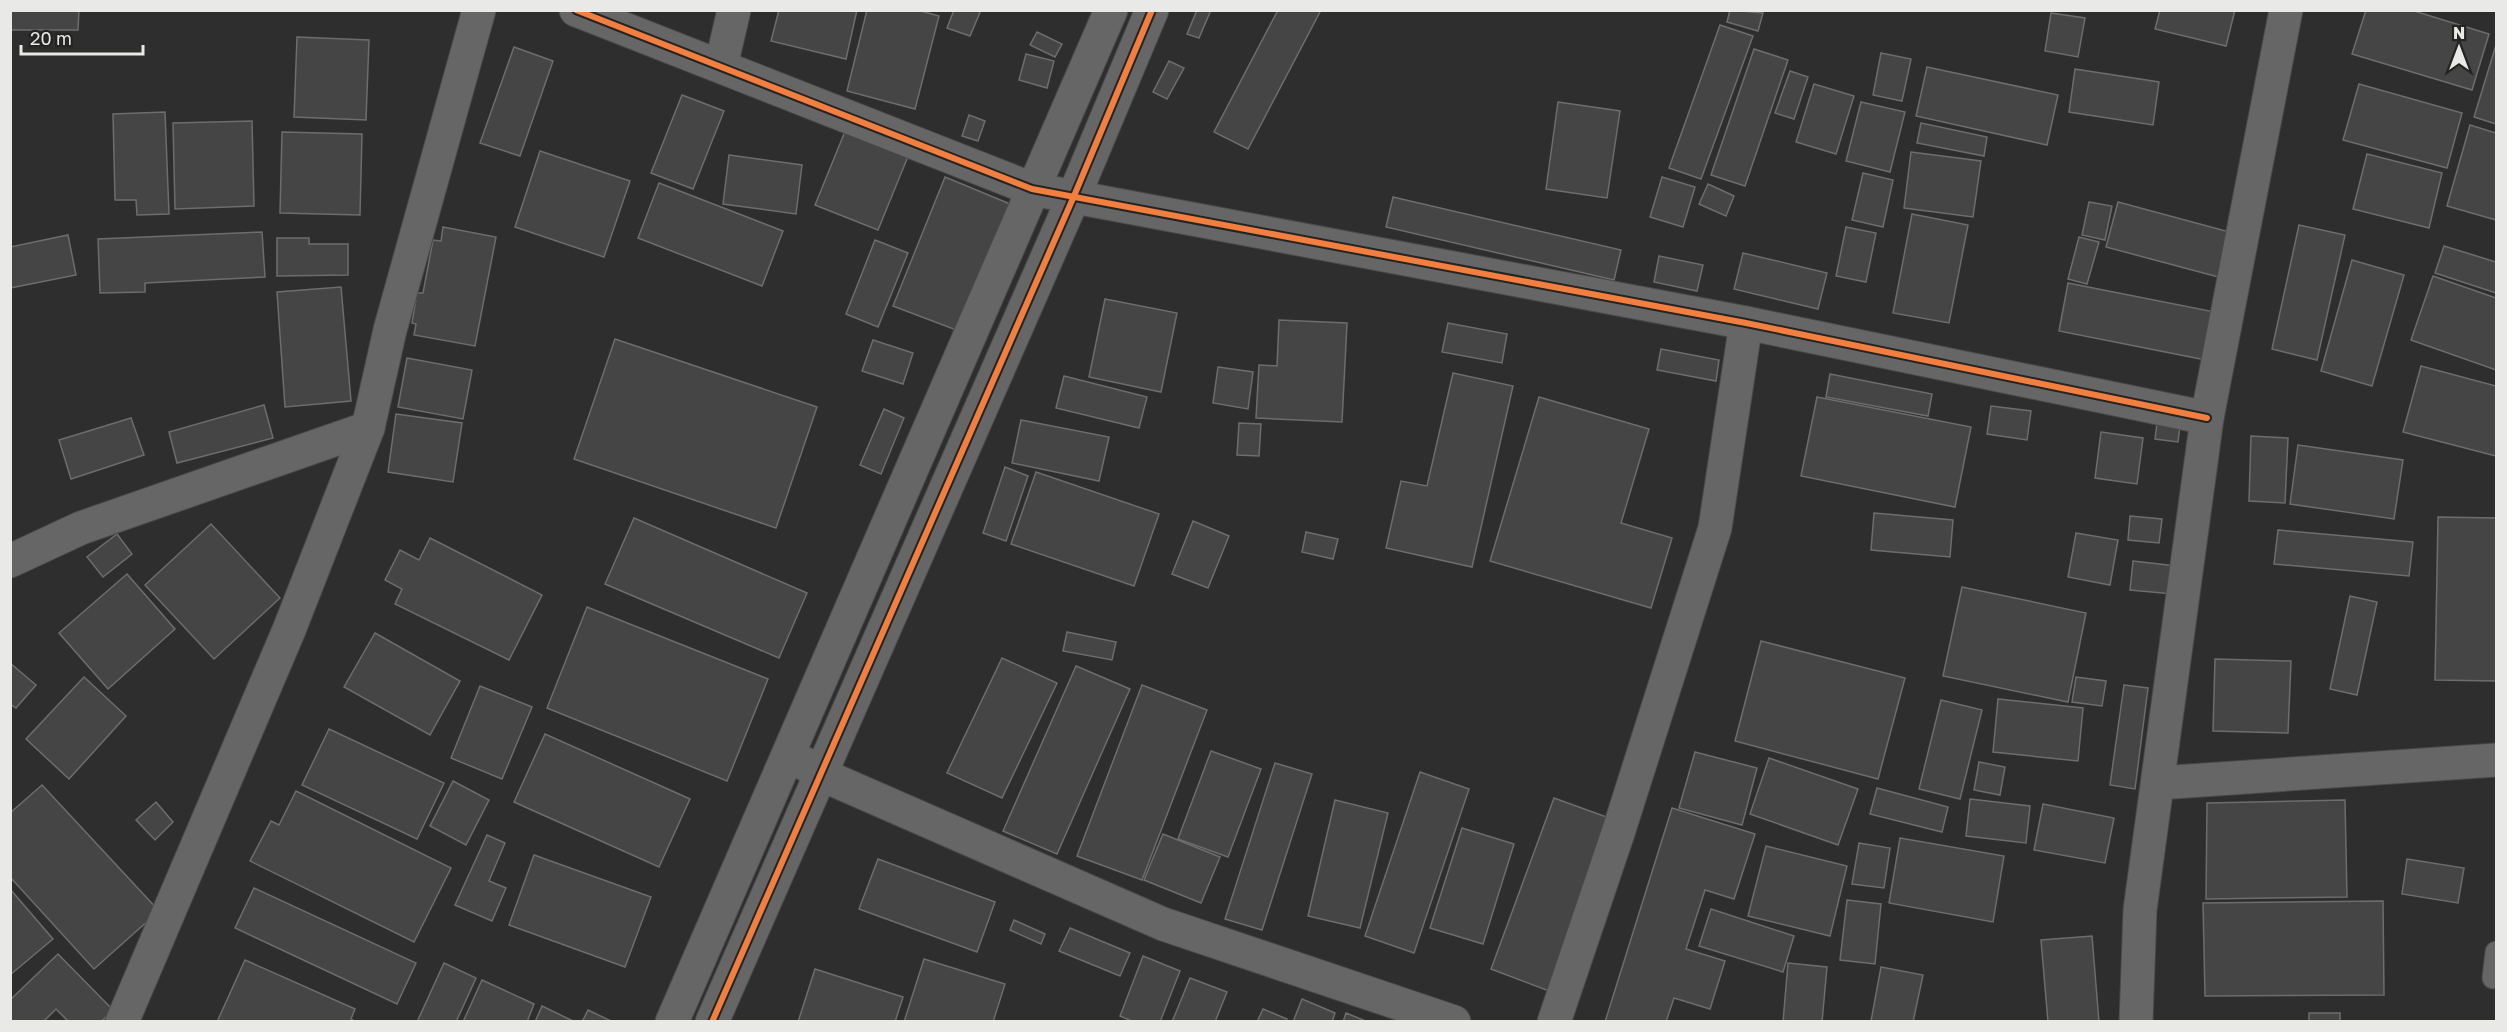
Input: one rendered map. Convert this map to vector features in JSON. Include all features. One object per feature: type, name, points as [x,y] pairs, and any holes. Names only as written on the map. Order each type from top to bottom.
[{"type":"street","points":[[122,1022],[290,630],[368,428],[390,330],[479,10]]},
{"type":"street","points":[[576,10],[1032,189],[1746,323],[2207,418]]},
{"type":"street","points":[[721,66],[735,10]]},
{"type":"street","points":[[672,1022],[1111,10]]},
{"type":"street","points":[[712,1022],[1074,196],[1152,10]]},
{"type":"street","points":[[2136,1022],[2140,910],[2207,418],[2286,10]]},
{"type":"street","points":[[1554,1022],[1618,833],[1715,528],[1746,323]]},
{"type":"street","points":[[10,561],[81,528],[368,428]]},
{"type":"street","points":[[788,754],[820,774],[1163,924],[1454,1022]]},
{"type":"street","points":[[2159,783],[2496,760]]},
{"type":"lane","points":[[2493,978],[2496,952]]},
{"type":"building","points":[[10,10],[79,10],[78,30],[10,30]]},
{"type":"building","points":[[779,10],[857,10],[846,59],[771,41]]},
{"type":"building","points":[[867,10],[917,10],[939,16],[915,109],[847,91]]},
{"type":"building","points":[[954,10],[981,10],[970,36],[947,28]]},
{"type":"building","points":[[1197,10],[1211,10],[1199,38],[1187,34]]},
{"type":"building","points":[[1278,10],[1321,10],[1248,149],[1214,132]]},
{"type":"building","points":[[1730,10],[1763,13],[1758,31],[1727,22]]},
{"type":"building","points":[[2160,10],[2235,10],[2226,46],[2155,29]]},
{"type":"building","points":[[2366,10],[2411,10],[2489,34],[2472,90],[2352,54]]},
{"type":"building","points":[[2051,13],[2085,18],[2078,57],[2045,51]]},
{"type":"building","points":[[1720,25],[1753,36],[1701,179],[1669,168]]},
{"type":"building","points":[[1037,32],[1062,44],[1055,57],[1030,45]]},
{"type":"building","points":[[297,37],[369,40],[366,120],[294,117]]},
{"type":"building","points":[[2496,45],[2496,124],[2474,117]]},
{"type":"building","points":[[514,47],[553,61],[520,156],[480,143]]},
{"type":"building","points":[[1754,49],[1788,60],[1745,186],[1711,175]]},
{"type":"building","points":[[1881,53],[1911,59],[1902,101],[1873,95]]},
{"type":"building","points":[[1026,54],[1054,61],[1047,88],[1019,80]]},
{"type":"building","points":[[1169,61],[1184,68],[1167,99],[1153,92]]},
{"type":"building","points":[[1927,67],[2058,95],[2047,145],[1916,116]]},
{"type":"building","points":[[2075,69],[2159,82],[2153,125],[2069,112]]},
{"type":"building","points":[[1790,71],[1808,77],[1794,119],[1775,113]]},
{"type":"building","points":[[1814,84],[1854,96],[1836,154],[1796,142]]},
{"type":"building","points":[[2359,84],[2462,113],[2447,168],[2343,140]]},
{"type":"building","points":[[682,95],[724,111],[693,189],[651,173]]},
{"type":"building","points":[[1558,102],[1620,111],[1607,198],[1546,189]]},
{"type":"building","points":[[1861,102],[1905,112],[1890,172],[1846,161]]},
{"type":"building","points":[[165,112],[169,214],[137,215],[136,200],[115,200],[113,114]]},
{"type":"building","points":[[969,115],[985,121],[978,141],[962,136]]},
{"type":"building","points":[[252,121],[254,206],[175,209],[173,123]]},
{"type":"building","points":[[1921,123],[1987,137],[1984,156],[1917,143]]},
{"type":"building","points":[[2470,125],[2496,133],[2496,220],[2447,206]]},
{"type":"building","points":[[846,129],[909,154],[878,230],[815,205]]},
{"type":"building","points":[[282,132],[362,134],[360,215],[280,213]]},
{"type":"building","points":[[540,151],[630,181],[604,257],[515,227]]},
{"type":"building","points":[[1911,152],[1981,161],[1973,217],[1904,208]]},
{"type":"building","points":[[2367,154],[2442,173],[2429,228],[2353,209]]},
{"type":"building","points":[[729,155],[802,165],[796,214],[723,204]]},
{"type":"building","points":[[1863,173],[1893,180],[1883,227],[1852,220]]},
{"type":"building","points":[[945,177],[1010,204],[959,331],[893,306]]},
{"type":"building","points":[[1662,177],[1695,187],[1683,227],[1650,217]]},
{"type":"building","points":[[659,183],[783,231],[762,286],[638,238]]},
{"type":"building","points":[[1708,184],[1734,196],[1726,216],[1699,204]]},
{"type":"building","points":[[1393,197],[1621,250],[1614,280],[1386,227]]},
{"type":"building","points":[[2089,202],[2112,206],[2105,240],[2082,235]]},
{"type":"building","points":[[2118,202],[2237,234],[2226,279],[2106,247]]},
{"type":"building","points":[[1912,214],[1968,225],[1949,323],[1893,313]]},
{"type":"building","points":[[2299,225],[2345,235],[2317,360],[2272,349]]},
{"type":"building","points":[[443,227],[496,237],[475,346],[414,335],[416,324],[412,323],[417,293],[423,293],[433,240],[441,241]]},
{"type":"building","points":[[1846,227],[1876,233],[1866,282],[1836,276]]},
{"type":"building","points":[[262,232],[265,277],[145,283],[145,292],[100,293],[98,239]]},
{"type":"building","points":[[68,235],[76,275],[10,288],[10,247]]},
{"type":"building","points":[[2079,237],[2099,242],[2087,284],[2068,279]]},
{"type":"building","points":[[277,238],[309,238],[309,244],[348,244],[348,275],[277,276]]},
{"type":"building","points":[[875,240],[908,253],[878,327],[846,314]]},
{"type":"building","points":[[2444,246],[2496,262],[2496,293],[2435,273]]},
{"type":"building","points":[[1743,253],[1827,273],[1818,309],[1734,289]]},
{"type":"building","points":[[1659,256],[1703,265],[1697,291],[1654,282]]},
{"type":"building","points":[[2352,260],[2404,275],[2372,386],[2321,371]]},
{"type":"building","points":[[2433,276],[2496,298],[2496,370],[2411,340]]},
{"type":"building","points":[[2068,283],[2220,313],[2211,361],[2059,331]]},
{"type":"building","points":[[341,287],[351,401],[285,407],[277,292]]},
{"type":"building","points":[[1105,299],[1177,313],[1161,392],[1089,377]]},
{"type":"building","points":[[1279,320],[1347,323],[1342,422],[1256,418],[1259,365],[1277,366]]},
{"type":"building","points":[[1448,323],[1507,334],[1502,363],[1442,352]]},
{"type":"building","points":[[615,339],[817,407],[776,528],[574,459]]},
{"type":"building","points":[[873,340],[913,353],[903,384],[862,371]]},
{"type":"building","points":[[1661,349],[1719,360],[1716,381],[1657,370]]},
{"type":"building","points":[[407,358],[472,370],[463,419],[398,407]]},
{"type":"building","points":[[2421,366],[2496,386],[2496,456],[2403,432]]},
{"type":"building","points":[[1218,367],[1253,372],[1248,409],[1213,403]]},
{"type":"building","points":[[1453,373],[1513,386],[1472,567],[1386,548],[1401,481],[1427,486]]},
{"type":"building","points":[[1830,374],[1932,394],[1928,416],[1826,397]]},
{"type":"building","points":[[1064,376],[1147,397],[1139,428],[1056,408]]},
{"type":"building","points":[[1539,397],[1649,429],[1621,523],[1672,538],[1651,608],[1490,561]]},
{"type":"building","points":[[1817,397],[1971,427],[1955,507],[1801,476]]},
{"type":"building","points":[[264,405],[273,438],[177,463],[169,432]]},
{"type":"building","points":[[1991,406],[2031,411],[2027,440],[1987,434]]},
{"type":"building","points":[[884,409],[904,418],[881,474],[860,465]]},
{"type":"building","points":[[396,414],[462,423],[453,482],[388,472]]},
{"type":"building","points":[[131,418],[144,455],[71,479],[59,440]]},
{"type":"building","points":[[1021,420],[1109,437],[1099,481],[1012,463]]},
{"type":"building","points":[[1239,423],[1261,424],[1259,456],[1237,455]]},
{"type":"building","points":[[2157,423],[2180,426],[2178,442],[2155,439]]},
{"type":"building","points":[[2101,432],[2143,438],[2137,484],[2095,478]]},
{"type":"building","points":[[2251,436],[2288,438],[2285,503],[2249,501]]},
{"type":"building","points":[[2298,445],[2403,460],[2394,519],[2290,504]]},
{"type":"building","points":[[1005,467],[1028,476],[1006,541],[983,533]]},
{"type":"building","points":[[1036,472],[1159,514],[1134,586],[1011,544]]},
{"type":"building","points":[[1874,513],[1953,520],[1950,557],[1871,550]]},
{"type":"building","points":[[2130,516],[2162,519],[2159,543],[2128,540]]},
{"type":"building","points":[[2438,517],[2496,518],[2496,681],[2435,680]]},
{"type":"building","points":[[634,518],[807,593],[779,658],[605,584]]},
{"type":"building","points":[[1193,521],[1229,536],[1208,588],[1172,574]]},
{"type":"building","points":[[211,524],[280,598],[214,659],[145,585]]},
{"type":"building","points":[[2278,530],[2413,542],[2409,576],[2274,564]]},
{"type":"building","points":[[1306,532],[1338,539],[1333,559],[1302,552]]},
{"type":"building","points":[[2076,533],[2118,540],[2110,585],[2068,577]]},
{"type":"building","points":[[117,534],[132,554],[103,577],[87,557]]},
{"type":"building","points":[[430,538],[542,595],[509,660],[395,604],[402,589],[385,580],[400,550],[419,560]]},
{"type":"building","points":[[2133,561],[2176,566],[2173,594],[2130,590]]},
{"type":"building","points":[[127,574],[175,629],[108,689],[59,633]]},
{"type":"building","points":[[1962,587],[2086,613],[2068,702],[1943,676]]},
{"type":"building","points":[[2350,596],[2377,602],[2357,695],[2330,689]]},
{"type":"building","points":[[587,607],[768,679],[727,781],[547,708]]},
{"type":"building","points":[[1067,632],[1116,642],[1112,660],[1063,651]]},
{"type":"building","points":[[375,633],[460,681],[430,735],[344,687]]},
{"type":"building","points":[[1761,641],[1905,678],[1878,779],[1735,741]]},
{"type":"building","points":[[1002,658],[1057,683],[1002,798],[947,773]]},
{"type":"building","points":[[2215,659],[2291,661],[2288,733],[2213,731]]},
{"type":"building","points":[[10,663],[36,685],[16,708],[10,704]]},
{"type":"building","points":[[1076,666],[1130,689],[1057,854],[1003,831]]},
{"type":"building","points":[[84,677],[126,716],[69,779],[26,739]]},
{"type":"building","points":[[2076,677],[2106,681],[2102,706],[2072,702]]},
{"type":"building","points":[[1142,685],[1207,710],[1142,880],[1077,856]]},
{"type":"building","points":[[2124,685],[2148,688],[2135,789],[2110,785]]},
{"type":"building","points":[[480,686],[532,707],[502,779],[451,758]]},
{"type":"building","points":[[1998,699],[2083,708],[2078,761],[1993,752]]},
{"type":"building","points":[[1941,700],[1982,710],[1960,799],[1919,789]]},
{"type":"building","points":[[329,729],[444,783],[417,839],[302,785]]},
{"type":"building","points":[[545,734],[690,799],[659,867],[514,802]]},
{"type":"building","points":[[1211,751],[1261,769],[1228,857],[1178,839]]},
{"type":"building","points":[[1695,752],[1757,768],[1742,825],[1679,808]]},
{"type":"building","points":[[1769,758],[1858,789],[1838,845],[1750,814]]},
{"type":"building","points":[[1979,762],[2005,767],[2000,795],[1974,790]]},
{"type":"building","points":[[1275,763],[1312,774],[1262,930],[1225,919]]},
{"type":"building","points":[[1420,772],[1469,789],[1414,953],[1365,936]]},
{"type":"building","points":[[453,781],[489,800],[466,845],[430,826]]},
{"type":"building","points":[[42,785],[159,911],[94,969],[10,877],[10,813]]},
{"type":"building","points":[[1877,788],[1948,807],[1942,832],[1870,814]]},
{"type":"building","points":[[296,791],[451,868],[414,942],[250,861],[271,821],[279,825]]},
{"type":"building","points":[[1554,798],[1612,819],[1549,991],[1491,969]]},
{"type":"building","points":[[1970,799],[2030,806],[2026,843],[1966,836]]},
{"type":"building","points":[[1335,800],[1388,813],[1360,928],[1308,916]]},
{"type":"building","points":[[2345,800],[2347,897],[2206,899],[2207,803]]},
{"type":"building","points":[[156,802],[173,822],[155,840],[136,820]]},
{"type":"building","points":[[2043,804],[2114,818],[2105,863],[2034,850]]},
{"type":"building","points":[[1672,808],[1755,834],[1734,899],[1705,890],[1686,949],[1725,961],[1710,1009],[1674,998],[1666,1022],[1605,1022]]},
{"type":"building","points":[[1462,828],[1514,844],[1483,944],[1430,928]]},
{"type":"building","points":[[1163,834],[1220,857],[1201,903],[1144,880]]},
{"type":"building","points":[[487,835],[505,843],[489,881],[506,888],[492,921],[455,905]]},
{"type":"building","points":[[1900,838],[2004,856],[1993,922],[1889,903]]},
{"type":"building","points":[[1859,843],[1890,848],[1884,888],[1852,884]]},
{"type":"building","points":[[1766,846],[1847,866],[1830,936],[1748,916]]},
{"type":"building","points":[[534,855],[651,897],[625,967],[509,925]]},
{"type":"building","points":[[878,859],[995,902],[977,952],[859,909]]},
{"type":"building","points":[[2407,859],[2464,868],[2458,903],[2402,894]]},
{"type":"building","points":[[254,888],[416,963],[397,1004],[235,928]]},
{"type":"building","points":[[10,889],[53,939],[10,975]]},
{"type":"building","points":[[1847,900],[1881,904],[1875,964],[1840,960]]},
{"type":"building","points":[[2383,901],[2384,995],[2205,996],[2203,903]]},
{"type":"building","points":[[1711,909],[1794,936],[1783,972],[1699,946]]},
{"type":"building","points":[[1014,920],[1045,934],[1041,944],[1010,930]]},
{"type":"building","points":[[1070,928],[1130,953],[1120,976],[1059,951]]},
{"type":"building","points":[[2092,936],[2099,1022],[2048,1022],[2041,940]]},
{"type":"building","points":[[58,954],[113,1010],[101,1022],[69,1022],[56,1009],[43,1022],[10,1022],[10,1000]]},
{"type":"building","points":[[1143,956],[1180,971],[1160,1022],[1134,1022],[1120,1016]]},
{"type":"building","points":[[924,959],[1005,984],[993,1022],[904,1022]]},
{"type":"building","points":[[245,960],[355,1009],[351,1019],[356,1022],[217,1022]]},
{"type":"building","points":[[444,963],[476,978],[456,1022],[417,1022]]},
{"type":"building","points":[[1788,963],[1827,967],[1822,1022],[1783,1022]]},
{"type":"building","points":[[1881,967],[1923,975],[1913,1022],[1871,1021]]},
{"type":"building","points":[[815,969],[903,997],[895,1022],[798,1022]]},
{"type":"building","points":[[1190,978],[1227,992],[1215,1022],[1172,1022]]},
{"type":"building","points":[[482,980],[534,1004],[527,1022],[463,1022]]},
{"type":"building","points":[[1302,999],[1335,1013],[1332,1022],[1293,1022]]},
{"type":"building","points":[[542,1006],[573,1021],[573,1022],[535,1022]]},
{"type":"building","points":[[1263,1009],[1287,1019],[1286,1022],[1257,1022]]},
{"type":"building","points":[[588,1010],[613,1022],[582,1022]]},
{"type":"building","points":[[1346,1013],[1368,1022],[1343,1022]]},
{"type":"building","points":[[2309,1013],[2340,1013],[2340,1022],[2309,1022]]},
{"type":"cycle path","points":[[576,10],[1032,189],[1746,323],[2207,418]]},
{"type":"cycle path","points":[[712,1022],[1074,196],[1152,10]]}]
